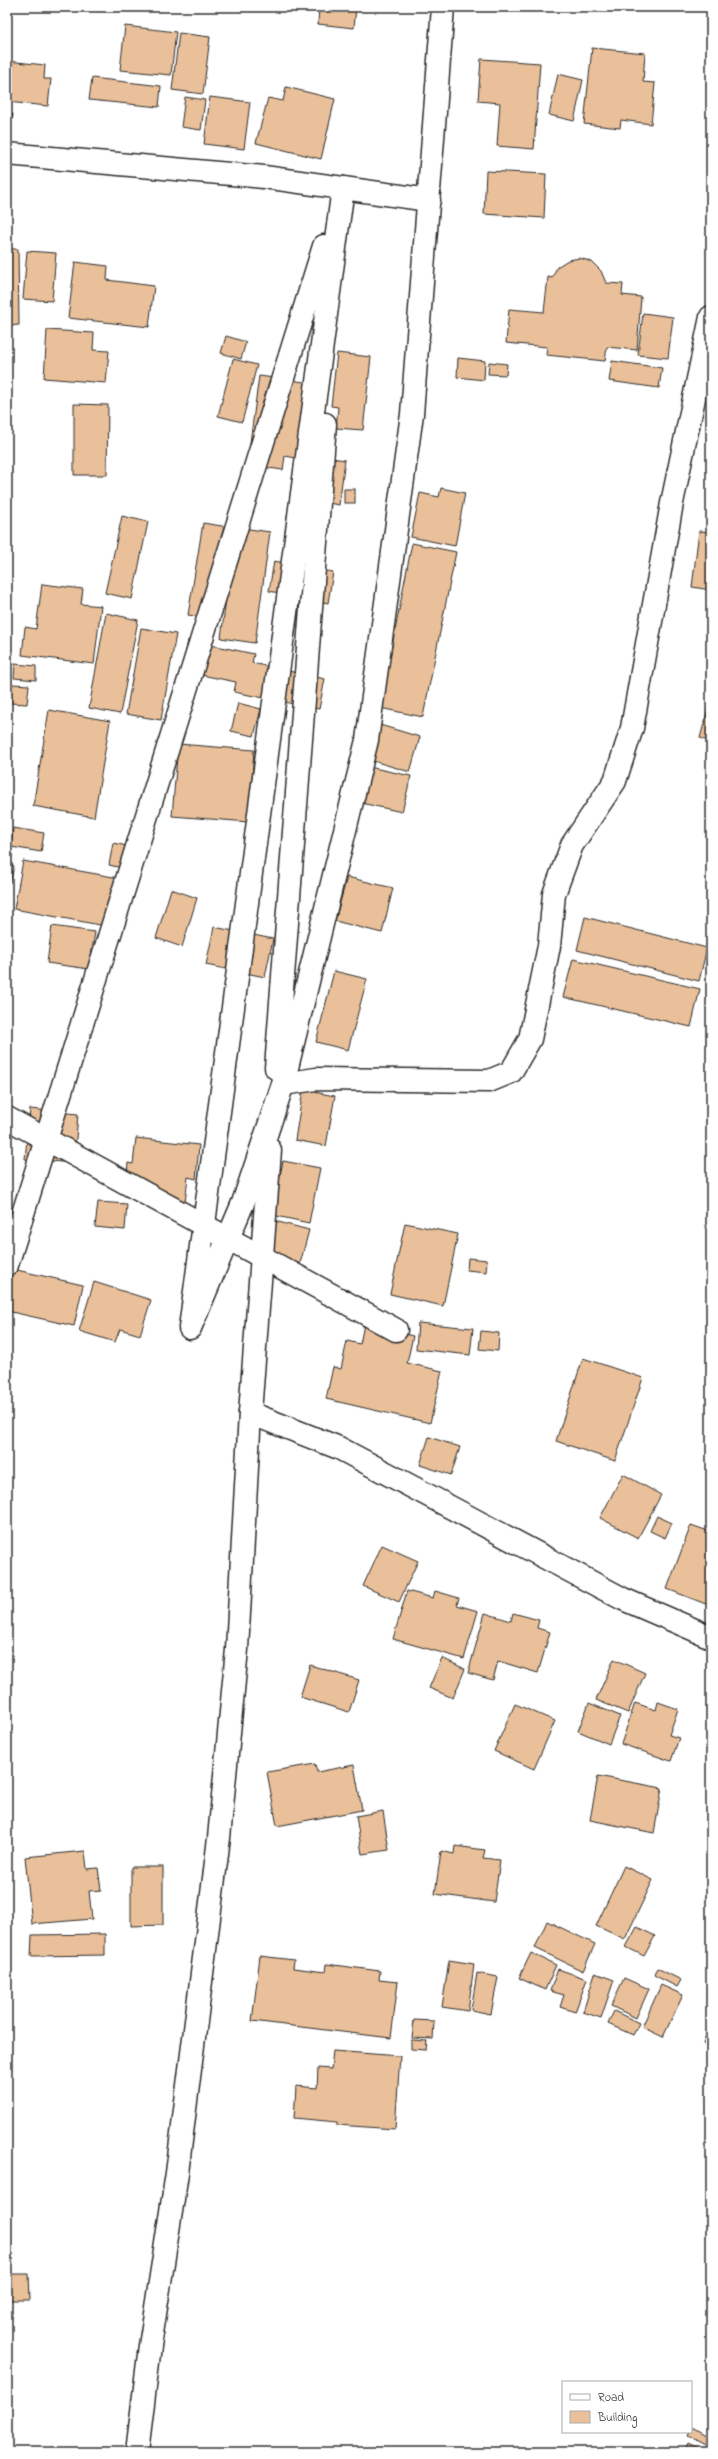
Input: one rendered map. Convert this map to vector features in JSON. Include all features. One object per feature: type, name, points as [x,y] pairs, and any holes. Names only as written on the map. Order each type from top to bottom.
[{"type":"street","points":[[343,188],[190,1328],[243,1203],[283,1084],[367,740],[412,414],[443,7]]},
{"type":"street","points":[[7,154],[166,166],[429,200]]},
{"type":"street","points":[[7,1265],[343,188]]},
{"type":"street","points":[[137,2452],[150,2346],[177,2173],[219,1838],[237,1649],[250,1413],[343,188]]},
{"type":"street","points":[[283,1084],[316,1079],[489,1081],[511,1072],[530,1039],[549,946],[554,894],[572,845],[615,781],[632,728],[672,503],[711,317]]},
{"type":"street","points":[[7,1118],[396,1330]]},
{"type":"street","points":[[250,1413],[339,1448],[623,1599],[711,1637]]},
{"type":"building","points":[[319,7],[356,7],[354,28],[318,24]]},
{"type":"building","points":[[125,26],[176,32],[171,75],[120,70]]},
{"type":"building","points":[[179,33],[210,37],[203,94],[172,90]]},
{"type":"building","points":[[592,48],[645,53],[643,82],[655,83],[651,124],[621,120],[620,128],[584,124]]},
{"type":"building","points":[[481,59],[540,63],[534,149],[497,146],[500,103],[478,101]]},
{"type":"building","points":[[7,61],[45,65],[44,79],[51,79],[48,106],[7,102]]},
{"type":"building","points":[[558,74],[583,80],[574,121],[549,115]]},
{"type":"building","points":[[92,78],[161,86],[159,107],[89,100]]},
{"type":"building","points":[[286,87],[335,99],[321,159],[256,143],[268,98],[283,101]]},
{"type":"building","points":[[185,97],[205,100],[201,130],[181,127]]},
{"type":"building","points":[[210,97],[250,102],[244,149],[204,144]]},
{"type":"building","points":[[7,113],[13,114],[8,137],[7,137]]},
{"type":"building","points":[[486,171],[546,174],[544,218],[484,214]]},
{"type":"building","points":[[7,249],[18,249],[19,325],[7,326]]},
{"type":"building","points":[[27,251],[56,253],[52,301],[23,299]]},
{"type":"building","points":[[580,258],[592,262],[601,271],[606,283],[623,284],[622,295],[641,297],[637,350],[607,347],[605,361],[546,355],[547,347],[506,343],[509,309],[544,312],[548,277],[552,278],[557,267],[568,260]]},
{"type":"building","points":[[75,262],[108,266],[107,280],[154,286],[149,327],[68,318]]},
{"type":"building","points":[[643,313],[673,317],[668,358],[638,355]]},
{"type":"building","points":[[47,330],[94,333],[93,350],[109,351],[106,383],[44,378]]},
{"type":"building","points":[[226,336],[246,342],[241,359],[221,353]]},
{"type":"building","points":[[337,353],[371,357],[363,430],[336,428],[338,407],[331,406]]},
{"type":"building","points":[[458,358],[485,361],[484,380],[457,377]]},
{"type":"building","points":[[233,359],[257,365],[242,422],[218,416]]},
{"type":"building","points":[[612,361],[662,368],[659,388],[609,381]]},
{"type":"building","points":[[489,362],[507,364],[506,375],[488,374]]},
{"type":"building","points":[[259,376],[312,383],[308,460],[285,456],[283,470],[247,465]]},
{"type":"building","points":[[74,404],[108,405],[107,475],[74,475]]},
{"type":"building","points":[[318,456],[345,460],[339,505],[312,500]]},
{"type":"building","points":[[441,488],[465,493],[455,546],[411,537],[420,493],[439,497]]},
{"type":"building","points":[[344,489],[355,489],[355,503],[344,503]]},
{"type":"building","points":[[122,516],[148,522],[132,599],[105,593]]},
{"type":"building","points":[[203,523],[228,527],[214,619],[188,615]]},
{"type":"building","points":[[235,527],[270,532],[255,643],[221,638]]},
{"type":"building","points":[[699,531],[711,532],[711,590],[692,587]]},
{"type":"building","points":[[412,543],[456,552],[423,717],[380,708]]},
{"type":"building","points":[[274,561],[333,572],[328,603],[269,591]]},
{"type":"building","points":[[42,584],[83,589],[81,604],[101,606],[94,664],[22,655],[25,627],[36,629]]},
{"type":"building","points":[[106,613],[138,620],[120,714],[89,708]]},
{"type":"building","points":[[141,628],[176,634],[161,720],[126,714]]},
{"type":"building","points":[[188,640],[254,654],[252,663],[325,679],[319,709],[234,692],[236,682],[182,671]]},
{"type":"building","points":[[15,664],[36,666],[36,680],[14,678]]},
{"type":"building","points":[[12,684],[29,685],[27,704],[10,703]]},
{"type":"building","points":[[238,703],[261,709],[254,736],[231,731]]},
{"type":"building","points":[[708,709],[711,710],[711,742],[700,738]]},
{"type":"building","points":[[49,710],[110,721],[94,817],[33,806]]},
{"type":"building","points":[[380,725],[420,737],[410,772],[370,760]]},
{"type":"building","points":[[178,744],[254,750],[249,822],[172,816]]},
{"type":"building","points":[[369,767],[411,776],[402,812],[361,803]]},
{"type":"building","points":[[13,828],[44,833],[41,852],[11,847]]},
{"type":"building","points":[[113,843],[141,849],[136,871],[109,865]]},
{"type":"building","points":[[23,861],[119,878],[111,927],[14,909]]},
{"type":"building","points":[[7,864],[14,866],[10,883],[7,883]]},
{"type":"building","points":[[347,877],[393,888],[382,933],[335,921]]},
{"type":"building","points":[[171,889],[197,898],[182,947],[156,938]]},
{"type":"building","points":[[585,917],[707,948],[699,981],[577,950]]},
{"type":"building","points":[[52,926],[95,932],[89,969],[47,963]]},
{"type":"building","points":[[214,927],[273,939],[265,977],[206,965]]},
{"type":"building","points":[[573,959],[700,989],[691,1027],[563,997]]},
{"type":"building","points":[[334,971],[367,979],[348,1050],[316,1042]]},
{"type":"building","points":[[303,1090],[335,1096],[326,1146],[295,1140]]},
{"type":"building","points":[[30,1109],[78,1114],[74,1163],[25,1159]]},
{"type":"building","points":[[136,1138],[199,1145],[196,1179],[188,1177],[185,1203],[125,1196],[128,1163],[133,1164]]},
{"type":"building","points":[[283,1161],[320,1168],[309,1223],[272,1215]]},
{"type":"building","points":[[98,1202],[127,1204],[125,1230],[95,1227]]},
{"type":"building","points":[[267,1219],[309,1230],[295,1283],[253,1272]]},
{"type":"building","points":[[405,1223],[458,1234],[443,1306],[390,1294]]},
{"type":"building","points":[[468,1258],[487,1260],[486,1272],[467,1270]]},
{"type":"building","points":[[8,1268],[83,1285],[74,1326],[7,1311]]},
{"type":"building","points":[[94,1282],[151,1300],[140,1335],[120,1329],[115,1342],[79,1331]]},
{"type":"building","points":[[418,1323],[473,1328],[470,1355],[416,1349]]},
{"type":"building","points":[[364,1324],[413,1336],[407,1363],[442,1371],[430,1423],[326,1399],[333,1367],[341,1369],[347,1341],[360,1344]]},
{"type":"building","points":[[481,1331],[499,1333],[498,1351],[479,1349]]},
{"type":"building","points":[[583,1358],[643,1378],[615,1461],[556,1441]]},
{"type":"building","points":[[429,1437],[460,1447],[451,1475],[420,1465]]},
{"type":"building","points":[[623,1474],[661,1495],[638,1538],[600,1518]]},
{"type":"building","points":[[657,1516],[672,1523],[665,1538],[650,1531]]},
{"type":"building","points":[[691,1525],[711,1532],[711,1606],[667,1589]]},
{"type":"building","points":[[382,1545],[418,1561],[399,1602],[363,1586]]},
{"type":"building","points":[[407,1591],[433,1598],[435,1591],[459,1598],[457,1605],[478,1611],[464,1659],[393,1639]]},
{"type":"building","points":[[485,1613],[511,1621],[513,1613],[539,1620],[537,1628],[550,1632],[538,1673],[498,1661],[493,1680],[468,1673]]},
{"type":"building","points":[[442,1658],[465,1669],[453,1698],[429,1688]]},
{"type":"building","points":[[614,1659],[645,1673],[628,1713],[596,1700]]},
{"type":"building","points":[[310,1665],[359,1680],[349,1712],[300,1697]]},
{"type":"building","points":[[658,1702],[678,1709],[669,1735],[679,1738],[671,1761],[621,1744],[635,1703],[656,1710]]},
{"type":"building","points":[[589,1703],[620,1716],[609,1744],[578,1731]]},
{"type":"building","points":[[515,1704],[555,1721],[534,1769],[494,1751]]},
{"type":"building","points":[[315,1764],[317,1772],[354,1765],[362,1810],[277,1826],[267,1772]]},
{"type":"building","points":[[598,1776],[662,1788],[654,1833],[590,1820]]},
{"type":"building","points":[[383,1811],[389,1850],[362,1854],[356,1816]]},
{"type":"building","points":[[455,1846],[485,1850],[483,1858],[500,1860],[494,1902],[435,1894],[441,1851],[454,1854]]},
{"type":"building","points":[[85,1851],[87,1869],[98,1868],[101,1890],[89,1891],[92,1919],[32,1924],[25,1857]]},
{"type":"building","points":[[624,1866],[653,1880],[625,1939],[596,1926]]},
{"type":"building","points":[[131,1867],[163,1867],[163,1925],[131,1926]]},
{"type":"building","points":[[547,1921],[595,1944],[583,1971],[535,1948]]},
{"type":"building","points":[[637,1927],[655,1936],[644,1956],[626,1947]]},
{"type":"building","points":[[105,1934],[105,1955],[31,1956],[32,1935]]},
{"type":"building","points":[[531,1953],[556,1965],[545,1990],[519,1978]]},
{"type":"building","points":[[260,1956],[294,1960],[293,1968],[325,1972],[326,1964],[380,1971],[379,1980],[398,1982],[391,2038],[252,2021]]},
{"type":"building","points":[[449,1960],[474,1964],[468,2011],[442,2007]]},
{"type":"building","points":[[657,1968],[681,1980],[677,1987],[654,1975]]},
{"type":"building","points":[[558,1969],[587,1979],[575,2012],[560,2007],[564,1995],[550,1991]]},
{"type":"building","points":[[477,1973],[498,1977],[491,2014],[471,2010]]},
{"type":"building","points":[[595,1973],[614,1980],[601,2018],[583,2012]]},
{"type":"building","points":[[624,1978],[649,1989],[636,2018],[611,2006]]},
{"type":"building","points":[[661,1985],[683,1995],[663,2037],[642,2027]]},
{"type":"building","points":[[614,2011],[639,2023],[633,2035],[608,2024]]},
{"type":"building","points":[[711,2019],[711,2046],[703,2044]]},
{"type":"building","points":[[414,2020],[434,2021],[433,2039],[412,2038]]},
{"type":"building","points":[[411,2040],[427,2041],[426,2050],[411,2049]]},
{"type":"building","points":[[333,2051],[400,2056],[395,2129],[337,2125],[337,2122],[294,2118],[296,2086],[317,2088],[318,2068],[331,2069]]},
{"type":"building","points":[[7,2274],[29,2274],[30,2300],[7,2300]]},
{"type":"building","points":[[692,2428],[711,2439],[711,2448],[688,2436],[690,2433],[692,2433]]},
{"type":"building","points":[[688,2444],[704,2452],[684,2452]]}]
